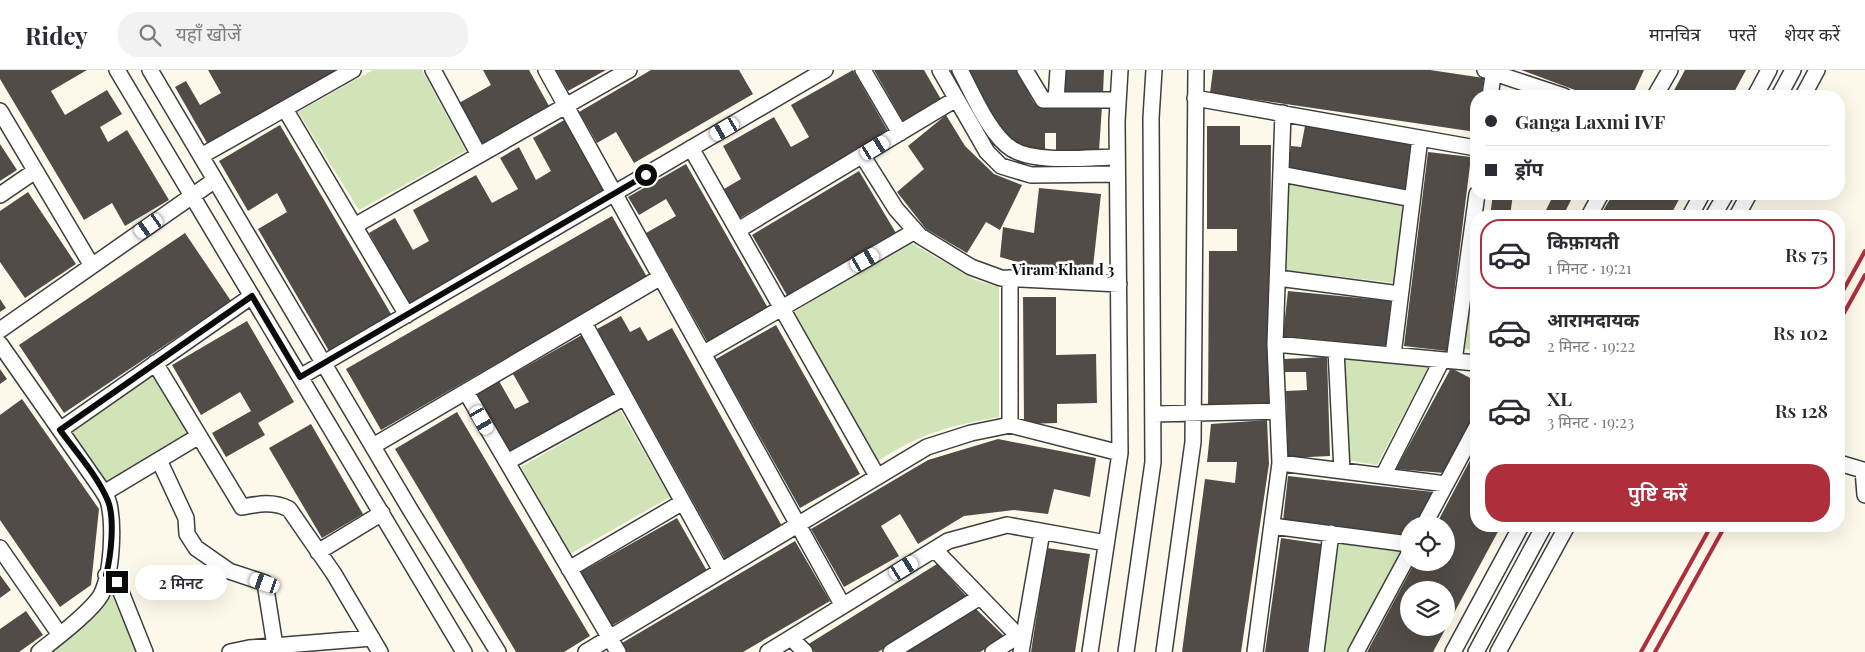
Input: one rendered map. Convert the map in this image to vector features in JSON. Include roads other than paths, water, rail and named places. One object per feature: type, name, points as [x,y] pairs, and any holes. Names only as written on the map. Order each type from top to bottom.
[{"type":"street","points":[[117,70],[464,652]]},
{"type":"street","points":[[201,156],[353,70]]},
{"type":"street","points":[[432,70],[479,155]]},
{"type":"street","points":[[546,70],[843,606]]},
{"type":"street","points":[[356,225],[629,70]]},
{"type":"street","points":[[300,377],[825,70]]},
{"type":"street","points":[[863,70],[900,133]]},
{"type":"street","points":[[940,70],[986,152],[1000,166],[1031,175],[1118,174]]},
{"type":"street","points":[[960,70],[998,136],[1011,149],[1028,156],[1118,157]]},
{"type":"street","points":[[1025,70],[1042,100],[1118,100]]},
{"type":"street","points":[[1056,100],[1058,70]]},
{"type":"street","points":[[1090,652],[1120,454],[1118,100],[1120,70]]},
{"type":"street","points":[[1126,652],[1153,462],[1151,118],[1154,70]]},
{"type":"street","points":[[1164,652],[1193,442],[1196,70]]},
{"type":"street","points":[[1490,90],[1491,70],[1547,90]]},
{"type":"street","points":[[1659,90],[1670,70]]},
{"type":"street","points":[[1758,90],[1769,70]]},
{"type":"street","points":[[1782,90],[1793,70]]},
{"type":"street","points":[[1806,90],[1817,70]]},
{"type":"street","points":[[152,71],[324,364],[498,652]]},
{"type":"street","points":[[1195,98],[1470,147]]},
{"type":"street","points":[[738,230],[956,99]]},
{"type":"street","points":[[285,109],[356,225],[407,315]]},
{"type":"street","points":[[0,111],[92,266]]},
{"type":"street","points":[[1255,652],[1280,463],[1275,344],[1283,113]]},
{"type":"street","points":[[1393,355],[1420,138]]},
{"type":"street","points":[[691,148],[877,476]]},
{"type":"street","points":[[862,155],[896,210],[915,231],[920,236],[971,267],[1001,278],[1119,284]]},
{"type":"street","points":[[0,194],[35,171]]},
{"type":"street","points":[[1281,174],[1412,199]]},
{"type":"street","points":[[0,330],[215,180]]},
{"type":"street","points":[[704,353],[915,231]]},
{"type":"street","points":[[1383,476],[1448,360],[1470,274]]},
{"type":"street","points":[[373,446],[661,277]]},
{"type":"street","points":[[1010,278],[1010,425]]},
{"type":"street","points":[[1278,278],[1400,294]]},
{"type":"street","points":[[60,430],[252,296]]},
{"type":"street","points":[[584,323],[721,571]]},
{"type":"street","points":[[0,344],[104,493],[109,503],[112,537],[106,575],[100,595],[43,650]]},
{"type":"street","points":[[1275,344],[1470,362]]},
{"type":"street","points":[[1336,350],[1342,471]]},
{"type":"street","points":[[156,363],[242,507],[260,503],[280,505],[289,509],[380,652]]},
{"type":"street","points":[[466,392],[618,652]]},
{"type":"street","points":[[507,462],[625,397]]},
{"type":"street","points":[[1153,414],[1278,411]]},
{"type":"street","points":[[586,652],[927,447],[971,433],[1010,425],[1120,454]]},
{"type":"street","points":[[104,493],[200,436]]},
{"type":"street","points":[[1429,516],[1470,439]]},
{"type":"street","points":[[159,460],[186,518],[187,534],[196,548],[229,571],[265,583],[275,646]]},
{"type":"street","points":[[1280,463],[1446,484]]},
{"type":"street","points":[[1845,465],[1863,470],[1865,495]]},
{"type":"street","points":[[568,569],[683,502]]},
{"type":"street","points":[[318,552],[382,513]]},
{"type":"street","points":[[768,652],[948,541],[1007,525],[1106,543]]},
{"type":"street","points":[[1272,526],[1400,543]]},
{"type":"street","points":[[1021,643],[1042,532]]},
{"type":"street","points":[[1453,652],[1518,532]]},
{"type":"street","points":[[1476,652],[1541,532]]},
{"type":"street","points":[[1498,652],[1564,532]]},
{"type":"street","points":[[1316,652],[1331,533]]},
{"type":"street","points":[[0,548],[60,635]]},
{"type":"street","points":[[935,550],[1021,643]]},
{"type":"street","points":[[1356,652],[1400,571]]},
{"type":"street","points":[[106,575],[117,582],[145,652]]},
{"type":"street","points":[[891,652],[980,597]]},
{"type":"street","points":[[230,652],[275,646],[372,638]]},
{"type":"street","points":[[791,638],[805,652]]},
{"type":"street","points":[[993,652],[1021,643]]},
{"type":"railway","points":[[1845,287],[1865,251]]},
{"type":"railway","points":[[1845,311],[1865,275]]},
{"type":"railway","points":[[1641,652],[1708,532]]},
{"type":"railway","points":[[1655,652],[1722,532]]},
{"type":"district","name":"Viram Khand 3","points":[[1063,269]]}]
